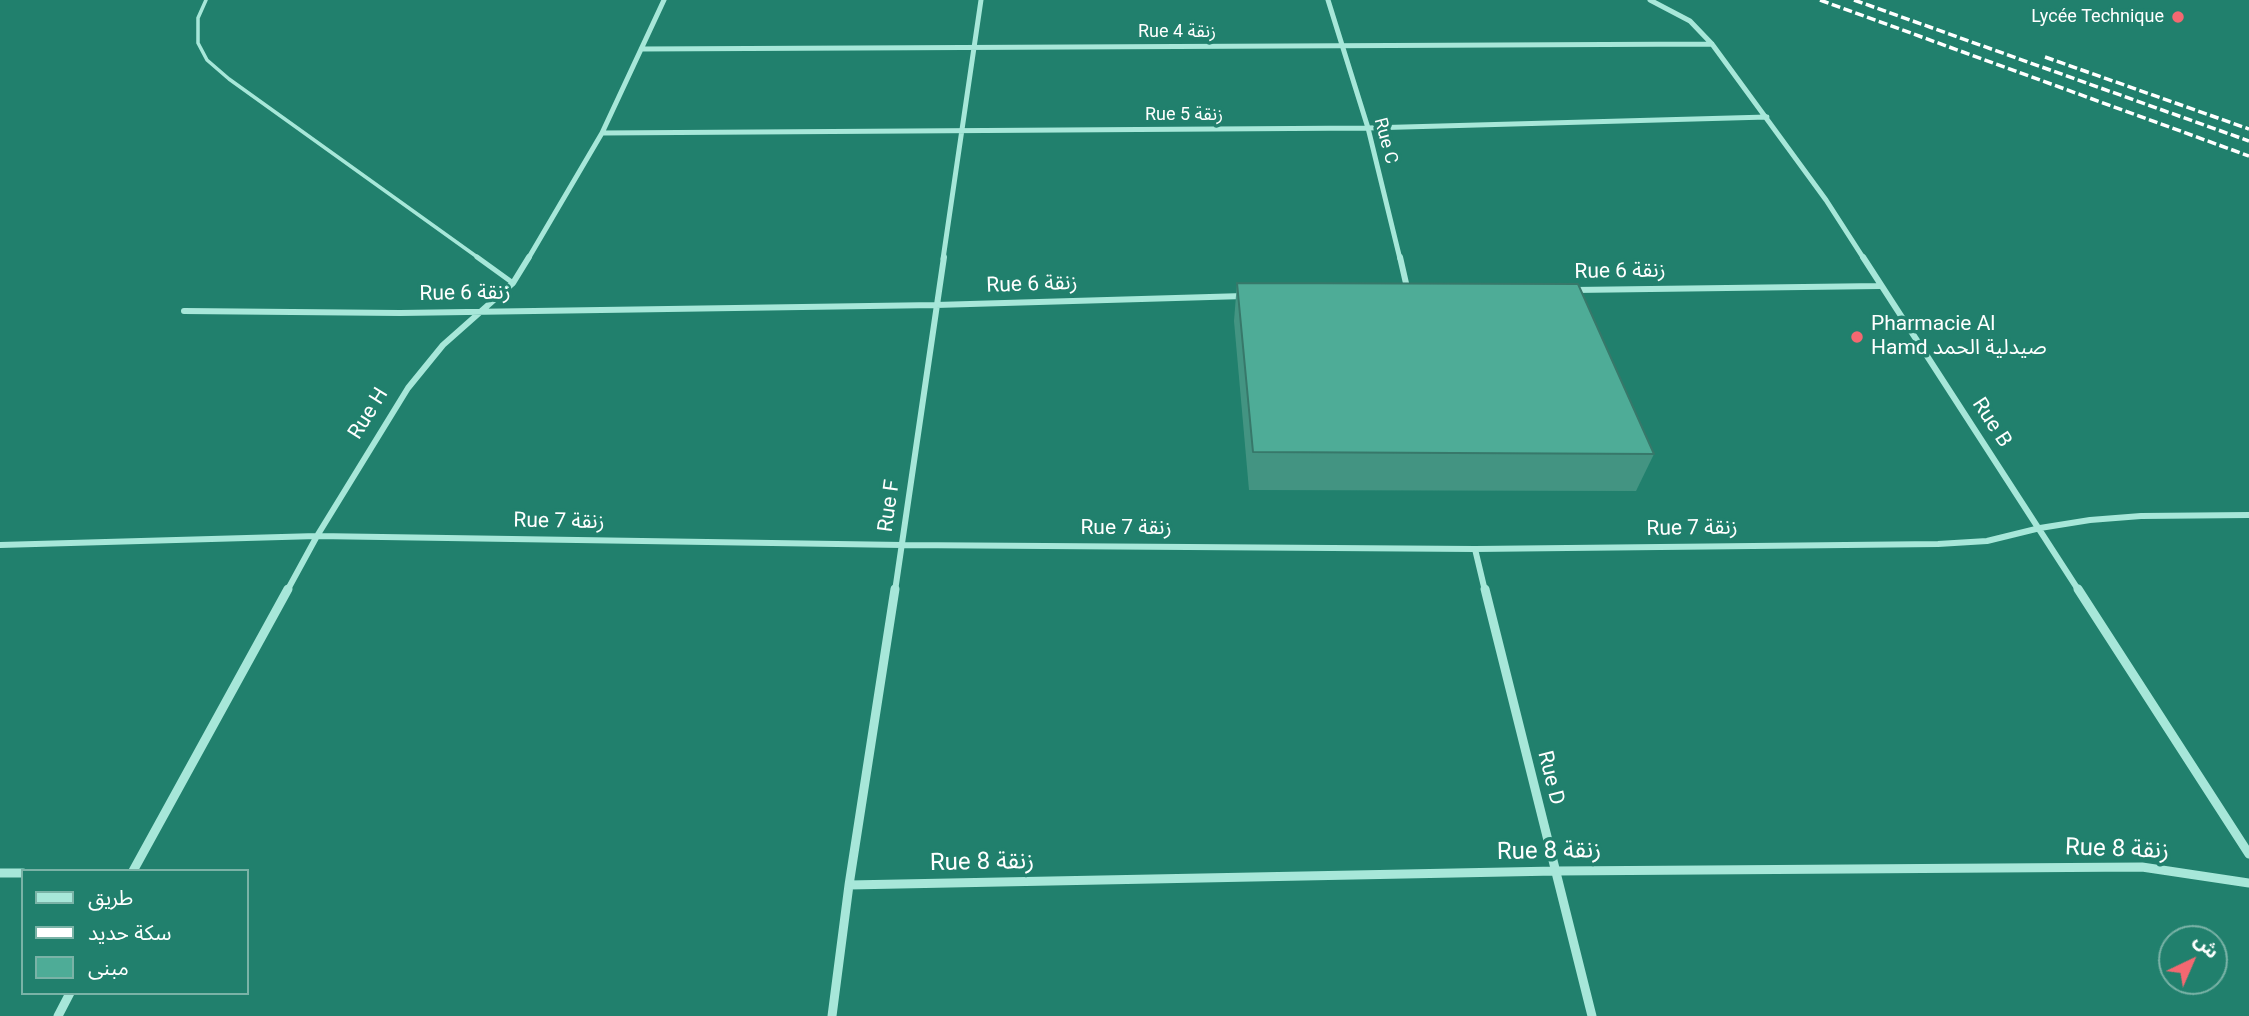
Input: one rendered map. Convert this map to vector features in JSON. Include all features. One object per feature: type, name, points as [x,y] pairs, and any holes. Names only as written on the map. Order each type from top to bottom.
[{"type":"street","name":"Rue H","points":[[134,869],[317,536],[408,388],[443,345],[513,283],[602,133],[664,0]]},
{"type":"street","name":"Rue F","points":[[832,1016],[849,885],[902,545],[981,0]]},
{"type":"street","name":"Rue C","points":[[1328,0],[1368,128],[1408,292]]},
{"type":"street","name":"Rue B","points":[[1650,0],[1690,21],[1713,44],[1826,200],[2249,854]]},
{"type":"street","name":"Rue 4 زنقة","points":[[641,49],[1713,44]]},
{"type":"street","name":"Rue 5 زنقة","points":[[602,133],[1368,128],[1767,117]]},
{"type":"street","name":"Rue 6 زنقة","points":[[1561,290],[1880,286]]},
{"type":"street","points":[[1395,292],[1422,291]]},
{"type":"street","name":"Rue 6 زنقة","points":[[184,311],[936,305],[1255,296]]},
{"type":"street","name":"Rue 7 زنقة","points":[[0,545],[317,536],[902,545],[1475,549],[1938,544],[1987,541],[2040,528],[2141,516],[2249,514]]},
{"type":"street","name":"Rue D","points":[[1475,549],[1592,1016]]},
{"type":"street","name":"Rue 8 زنقة","points":[[849,885],[1556,871],[2142,867],[2197,873],[2249,883]]},
{"type":"street","points":[[0,873],[21,873]]},
{"type":"street","points":[[58,1016],[68,995]]},
{"type":"lane","points":[[206,0],[198,18],[198,43],[214,66],[513,283]]},
{"type":"building","points":[[1237,283],[1578,284],[1654,454],[1253,452]]},
{"type":"railway","points":[[1820,0],[2249,156]]},
{"type":"railway","points":[[1854,0],[2249,141]]},
{"type":"railway","points":[[2045,57],[2249,129]]},
{"type":"place","name":"Lycée Technique","points":[[2178,17]]},
{"type":"place","name":"Pharmacie Al Hamd صيدلية الحمد","points":[[1857,337]]}]
